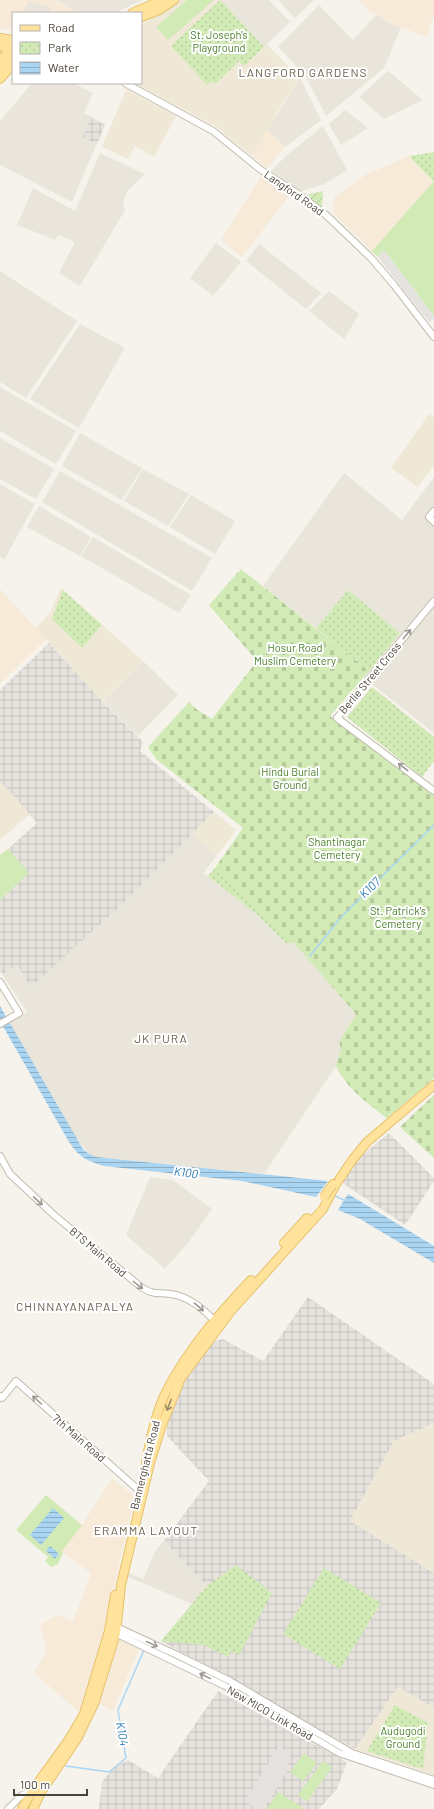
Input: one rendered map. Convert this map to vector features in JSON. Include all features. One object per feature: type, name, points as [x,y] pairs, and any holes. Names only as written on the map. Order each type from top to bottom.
[{"type":"main road","points":[[127,12],[153,0]]},
{"type":"main road","points":[[134,12],[162,0]]},
{"type":"main road","points":[[142,16],[173,0]]},
{"type":"main road","points":[[0,33],[12,35]]},
{"type":"main road","points":[[0,38],[12,40]]},
{"type":"main road","points":[[0,46],[12,50]]},
{"type":"main road","points":[[0,61],[12,50]]},
{"type":"main road","points":[[0,69],[12,50]]},
{"type":"main road","points":[[0,73],[12,61]]},
{"type":"main road","points":[[0,79],[12,65]]},
{"type":"main road","name":"Bannerghatta Road","points":[[33,1809],[39,1796],[86,1722],[98,1693],[113,1629],[156,1421],[166,1392],[184,1360],[324,1199],[333,1184],[336,1184],[367,1142],[434,1085]]},
{"type":"main road","name":"Bannerghatta Road","points":[[141,1492],[176,1386],[211,1336],[217,1322]]},
{"type":"main road","name":"Bannerghatta Road","points":[[22,1809],[32,1790],[68,1741],[84,1714],[113,1629]]},
{"type":"street","name":"Langford Road","points":[[127,84],[213,131],[261,170],[297,193],[326,215],[371,258],[434,337]]},
{"type":"street","points":[[434,511],[429,518],[434,522]]},
{"type":"street","name":"Berlie Street Cross","points":[[434,601],[337,718],[434,791]]},
{"type":"street","points":[[0,982],[19,1013],[0,1023]]},
{"type":"street","name":"BTS Main Road","points":[[0,1156],[10,1174],[54,1215],[141,1288],[151,1294],[170,1294],[192,1301],[217,1322]]},
{"type":"street","name":"7th Main Road","points":[[0,1396],[2,1398],[16,1382],[141,1492]]},
{"type":"street","name":"New MICO Link Road","points":[[113,1629],[230,1681],[352,1753],[434,1780]]},
{"type":"street","name":"New MICO Link Road","points":[[113,1629],[225,1686],[339,1753],[434,1785]]},
{"type":"street","points":[[8,1809],[21,1796],[32,1790]]},
{"type":"street","points":[[37,1809],[39,1796]]},
{"type":"shaded area","points":[[0,0],[57,0],[76,12],[50,12],[51,7],[28,1],[23,12],[12,12],[12,31],[0,28]]},
{"type":"shaded area","points":[[57,0],[142,0],[117,12],[76,12]]},
{"type":"shaded area","points":[[177,0],[220,0],[264,47],[267,45],[300,78],[279,109],[252,156],[215,126],[136,84],[142,84],[142,18]]},
{"type":"shaded area","points":[[220,0],[269,0],[290,22],[264,47]]},
{"type":"shaded area","points":[[278,0],[314,0],[295,18]]},
{"type":"shaded area","points":[[358,0],[434,0],[434,16],[427,37],[387,22],[376,12],[373,14]]},
{"type":"shaded area","points":[[28,1],[51,7],[50,12],[23,12]]},
{"type":"shaded area","points":[[319,5],[353,40],[377,14],[387,22],[401,27],[384,68],[326,116],[305,75],[278,47]]},
{"type":"shaded area","points":[[388,71],[423,100],[384,119],[359,97]]},
{"type":"shaded area","points":[[300,78],[321,120],[285,147],[267,130]]},
{"type":"shaded area","points":[[31,84],[75,84],[93,93],[84,113],[105,124],[72,202],[0,165],[0,121]]},
{"type":"shaded area","points":[[126,89],[176,116],[154,157],[135,146],[128,159],[102,147]]},
{"type":"shaded area","points":[[345,110],[368,128],[341,145],[329,124]]},
{"type":"shaded area","points":[[90,118],[105,125],[97,144],[83,137]]},
{"type":"shaded area","points":[[323,126],[347,170],[323,185],[301,191],[271,171],[287,155]]},
{"type":"shaded area","points":[[267,130],[285,147],[267,168],[252,156]]},
{"type":"shaded area","points":[[100,153],[145,174],[127,191],[123,203],[125,210],[80,286],[59,273],[75,242],[58,235],[56,240],[17,225],[33,188],[75,211]]},
{"type":"shaded area","points":[[409,156],[433,182],[372,251],[335,215],[332,204],[335,197],[365,175]]},
{"type":"shaded area","points":[[262,175],[290,195],[242,257],[221,240]]},
{"type":"shaded area","points":[[216,243],[241,262],[213,296],[190,278]]},
{"type":"shaded area","points":[[259,244],[321,293],[306,309],[246,261]]},
{"type":"shaded area","points":[[384,250],[434,316],[434,319],[429,322],[378,257]]},
{"type":"shaded area","points":[[0,271],[77,321],[26,398],[0,382]]},
{"type":"shaded area","points":[[329,291],[359,314],[344,339],[309,311]]},
{"type":"shaded area","points":[[80,324],[125,348],[79,428],[30,399]]},
{"type":"shaded area","points":[[0,387],[76,431],[56,464],[0,431]]},
{"type":"shaded area","points":[[429,414],[434,417],[434,465],[418,487],[391,468]]},
{"type":"shaded area","points":[[80,433],[142,468],[122,500],[62,466]]},
{"type":"shaded area","points":[[0,438],[54,469],[36,499],[0,479]]},
{"type":"shaded area","points":[[143,469],[189,494],[168,526],[124,501]]},
{"type":"shaded area","points":[[60,471],[212,558],[192,591],[42,502]]},
{"type":"shaded area","points":[[344,473],[402,520],[434,477],[434,733],[363,677],[400,633],[348,590],[316,628],[263,586]]},
{"type":"shaded area","points":[[0,484],[35,504],[4,560],[0,556]]},
{"type":"shaded area","points":[[191,495],[235,521],[215,554],[170,527]]},
{"type":"shaded area","points":[[39,506],[91,537],[80,556],[27,527]]},
{"type":"shaded area","points":[[93,537],[191,595],[179,613],[81,556]]},
{"type":"shaded area","points":[[61,588],[143,661],[102,701],[36,628],[50,613]]},
{"type":"shaded area","points":[[0,589],[46,639],[0,684]]},
{"type":"shaded area","points":[[49,643],[102,701],[143,742],[140,751],[214,812],[116,910],[31,987],[17,966],[2,974],[0,971],[0,900],[28,873],[8,849],[37,823],[0,781],[0,690]]},
{"type":"shaded area","points":[[143,661],[178,695],[138,736],[103,701]]},
{"type":"shaded area","points":[[0,781],[30,814],[0,840]]},
{"type":"shaded area","points":[[214,812],[236,830],[217,855],[193,833]]},
{"type":"shaded area","points":[[193,833],[217,855],[203,874],[208,876],[255,913],[286,943],[294,943],[356,1014],[339,1042],[341,1049],[336,1066],[264,1174],[96,1157],[89,1154],[76,1137],[9,1023],[27,1012],[2,974],[16,966],[31,987],[116,910]]},
{"type":"shaded area","points":[[389,1133],[434,1178],[434,1181],[405,1225],[341,1182],[361,1156]]},
{"type":"shaded area","points":[[150,1177],[173,1180],[212,1209],[188,1243],[165,1269],[126,1235]]},
{"type":"shaded area","points":[[308,1297],[434,1384],[434,1423],[394,1441],[350,1521],[434,1573],[434,1708],[398,1687],[355,1749],[161,1641],[207,1586],[164,1541],[209,1481],[167,1436],[167,1417],[186,1379],[210,1342],[223,1339],[263,1361]]},
{"type":"shaded area","points":[[434,1423],[434,1573],[350,1521],[394,1441]]},
{"type":"shaded area","points":[[112,1478],[135,1497],[115,1582],[111,1611],[90,1686],[80,1713],[34,1673],[47,1651],[40,1625],[57,1615],[73,1621],[91,1573],[61,1551],[82,1525]]},
{"type":"shaded area","points":[[164,1541],[207,1586],[192,1604],[126,1576],[127,1572],[143,1579],[157,1548]]},
{"type":"shaded area","points":[[119,1639],[139,1649],[113,1711],[98,1703]]},
{"type":"shaded area","points":[[398,1687],[434,1708],[434,1775],[355,1749]]},
{"type":"shaded area","points":[[218,1691],[347,1762],[337,1789],[319,1809],[99,1809],[102,1782],[113,1768],[128,1760],[158,1778]]},
{"type":"shaded area","points":[[279,1746],[291,1754],[286,1763],[290,1766],[264,1809],[258,1809],[245,1801]]},
{"type":"green space","points":[[187,0],[214,0],[168,40],[156,27]]},
{"type":"green space","name":"St. Joseph's Playground","points":[[220,0],[264,47],[244,66],[239,61],[215,84],[211,81],[207,85],[171,46]]},
{"type":"green space","points":[[434,152],[434,182],[409,156]]},
{"type":"green space","points":[[433,182],[434,316],[384,250],[378,257],[372,251]]},
{"type":"green space","points":[[323,191],[322,207],[306,195]]},
{"type":"green space","name":"Shantinagar Cemetery","points":[[241,569],[369,671],[330,716],[434,795],[434,1078],[387,1118],[352,1089],[336,1066],[341,1049],[339,1042],[356,1014],[294,943],[215,868],[243,828],[156,759],[148,747],[189,702],[196,709],[212,719],[257,661],[209,605]]},
{"type":"green space","points":[[63,590],[102,625],[82,648],[52,619]]},
{"type":"green space","points":[[348,590],[400,633],[369,671],[316,628]]},
{"type":"green space","points":[[372,687],[434,737],[434,761],[422,777],[347,717]]},
{"type":"green space","points":[[8,849],[29,873],[0,900],[0,855]]},
{"type":"green space","points":[[215,868],[294,943],[286,943],[255,913],[208,876]]},
{"type":"green space","points":[[434,1095],[434,1158],[400,1127]]},
{"type":"green space","points":[[46,1495],[82,1525],[62,1551],[63,1553],[58,1564],[51,1567],[45,1561],[48,1557],[16,1530]]},
{"type":"green space","points":[[236,1565],[272,1593],[239,1655],[231,1651],[228,1657],[204,1645],[161,1641],[207,1586]]},
{"type":"green space","points":[[324,1568],[381,1603],[340,1669],[283,1634]]},
{"type":"green space","name":"Audugodi Ground","points":[[395,1705],[428,1723],[423,1769],[367,1751]]},
{"type":"green space","points":[[304,1753],[317,1763],[303,1781],[290,1772]]},
{"type":"green space","points":[[323,1761],[332,1767],[307,1802],[298,1795]]},
{"type":"green space","points":[[278,1792],[305,1809],[267,1809]]},
{"type":"water","name":"K100","points":[[0,1006],[83,1149],[89,1154],[96,1157],[328,1181],[316,1197],[242,1181],[104,1166],[88,1160],[80,1155],[69,1142],[0,1021]]},
{"type":"water","points":[[348,1194],[434,1246],[434,1263],[360,1219],[338,1210]]},
{"type":"water","points":[[53,1508],[64,1518],[41,1545],[30,1535]]},
{"type":"water","points":[[50,1546],[59,1554],[55,1559],[46,1551]]},
{"type":"waterway","name":"K107","points":[[310,956],[341,917],[434,825]]},
{"type":"waterway","name":"K100","points":[[333,1195],[346,1201]]},
{"type":"waterway","name":"K104","points":[[66,1766],[109,1772],[126,1758],[118,1710],[144,1650]]},
{"type":"district","name":"LANGFORD GARDENS","points":[[303,73]]},
{"type":"district","name":"JK PURA","points":[[161,1039]]},
{"type":"district","name":"CHINNAYANAPALYA","points":[[75,1307]]},
{"type":"district","name":"ERAMMA LAYOUT","points":[[146,1531]]},
{"type":"park label","name":"Hosur Road Muslim Cemetery","points":[[295,654]]},
{"type":"park label","name":"Hindu Burial Ground","points":[[290,778]]},
{"type":"park label","name":"St. Patrick's Cemetery","points":[[398,917]]}]
